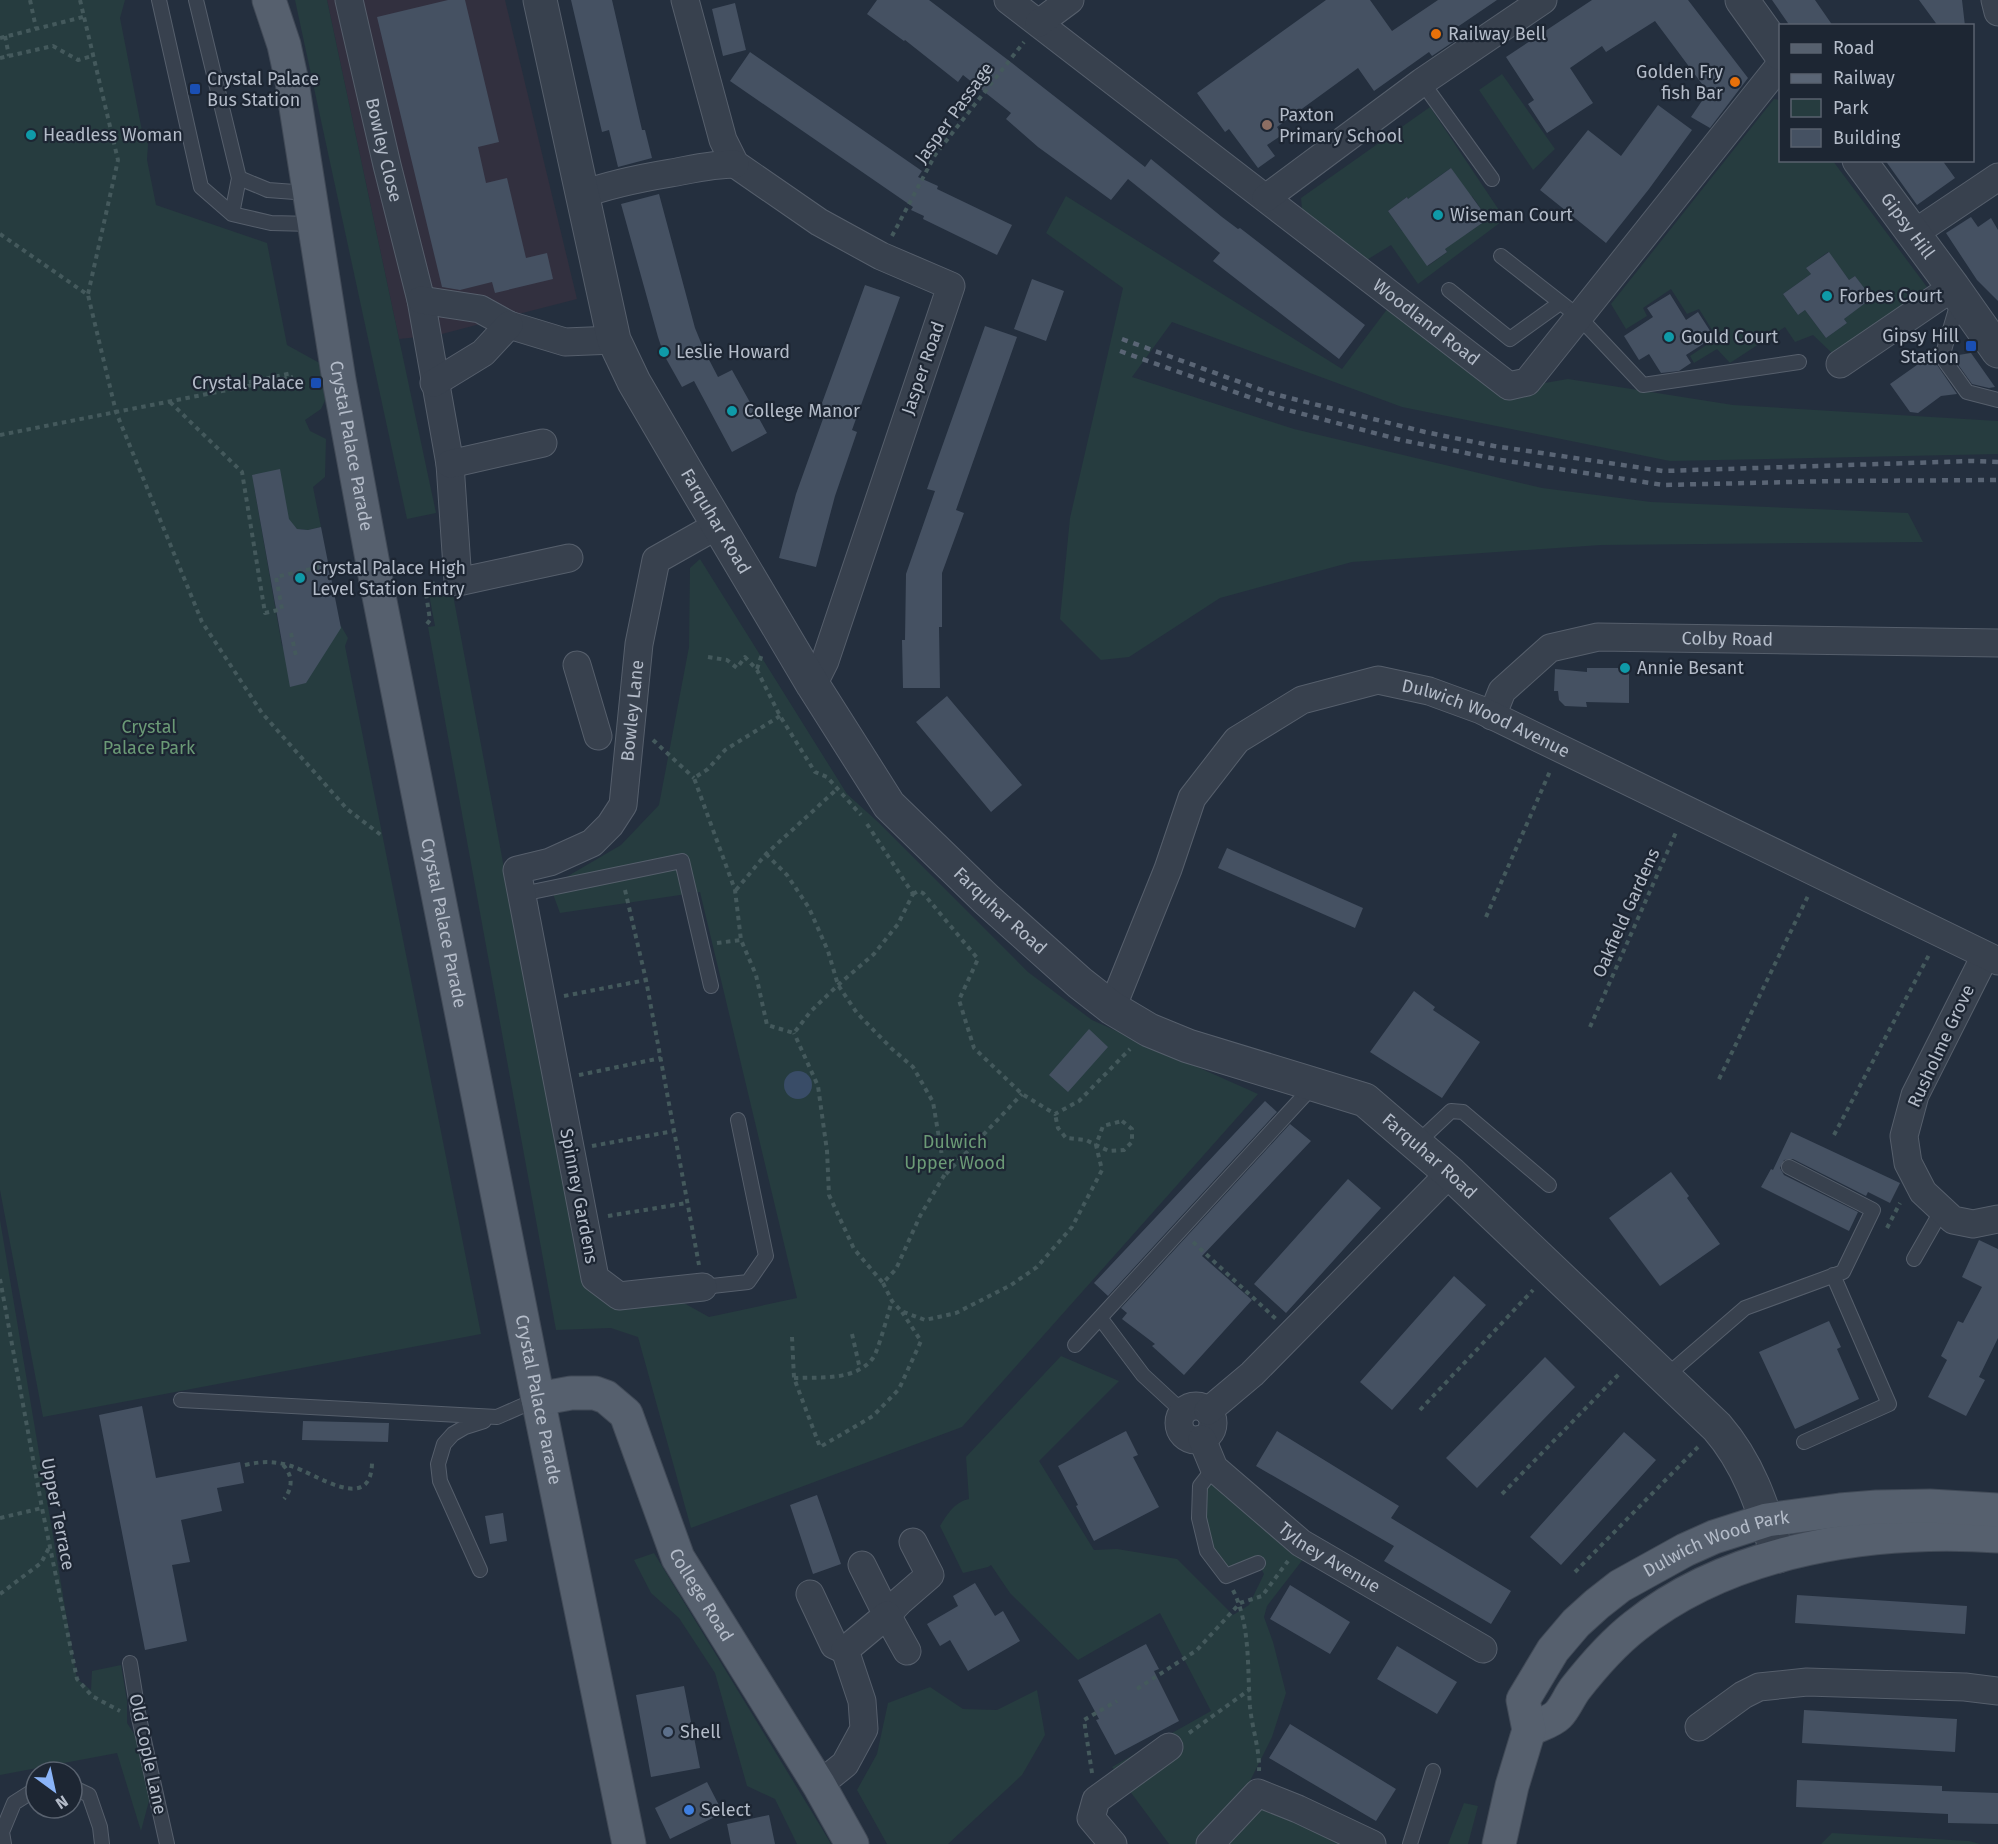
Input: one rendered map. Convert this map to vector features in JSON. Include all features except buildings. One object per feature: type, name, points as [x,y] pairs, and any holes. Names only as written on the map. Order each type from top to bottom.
[{"type":"main road","name":"Crystal Palace Parade","points":[[269,0],[284,45],[290,73],[339,380],[376,586],[629,1844]]},
{"type":"main road","name":"College Road","points":[[538,1398],[571,1393],[595,1393],[606,1397],[626,1414],[678,1558],[819,1785],[852,1844]]},
{"type":"main road","name":"Dulwich Wood Park","points":[[1498,1844],[1512,1785],[1529,1730],[1524,1701],[1531,1686],[1553,1650],[1576,1623],[1620,1586],[1685,1550],[1714,1537],[1767,1520],[1876,1507],[1930,1506],[1998,1510]]},
{"type":"main road","name":"Dulwich Wood Park","points":[[1529,1730],[1557,1716],[1591,1668],[1612,1646],[1642,1621],[1693,1588],[1778,1556],[1812,1548],[1930,1534],[1998,1536]]},
{"type":"street","name":"Bowley Close","points":[[349,0],[421,300],[450,464],[458,582],[569,558]]},
{"type":"street","name":"Farquhar Road","points":[[540,0],[614,340],[634,382],[718,525],[813,685],[889,805],[986,899],[1080,983],[1112,1008],[1149,1030],[1188,1046],[1365,1100],[1449,1173],[1717,1427],[1742,1459],[1767,1520],[1778,1556]]},
{"type":"street","points":[[581,195],[646,177],[719,164],[735,164],[723,140],[685,0]]},
{"type":"street","name":"Woodland Road","points":[[1008,0],[1509,386],[1527,382],[1570,310],[1779,66]]},
{"type":"street","points":[[1039,23],[1070,0]]},
{"type":"street","points":[[1266,198],[1422,82],[1543,0]]},
{"type":"street","points":[[1742,0],[1779,52]]},
{"type":"street","points":[[1995,0],[1998,12]]},
{"type":"street","name":"Gipsy Hill","points":[[1860,162],[1957,291],[1998,351]]},
{"type":"street","name":"Jasper Road","points":[[735,164],[819,222],[881,256],[951,286],[828,650],[813,685]]},
{"type":"street","points":[[1913,234],[1998,177]]},
{"type":"street","points":[[1840,364],[1957,291]]},
{"type":"street","points":[[421,300],[480,309],[509,325],[565,342],[614,340]]},
{"type":"street","points":[[434,383],[483,353],[509,325]]},
{"type":"street","points":[[450,464],[543,442]]},
{"type":"street","name":"Bowley Lane","points":[[519,882],[550,862],[592,843],[610,825],[622,805],[639,644],[656,560],[718,525]]},
{"type":"street","name":"Colby Road","points":[[1492,716],[1502,691],[1550,648],[1598,637],[1998,643]]},
{"type":"street","points":[[577,665],[598,736]]},
{"type":"street","name":"Dulwich Wood Avenue","points":[[1112,1008],[1168,870],[1192,798],[1237,740],[1302,700],[1378,680],[1429,691],[1492,716],[1992,958]]},
{"type":"street","points":[[589,700],[634,689]]},
{"type":"street","name":"Spinney Gardens","points":[[519,882],[595,1278],[619,1296],[703,1287]]},
{"type":"street","name":"Rusholme Grove","points":[[1992,958],[1915,1095],[1904,1136],[1908,1163],[1923,1192],[1953,1220],[1973,1224],[1998,1219]]},
{"type":"street","points":[[1196,1411],[1252,1374],[1449,1173]]},
{"type":"street","name":"Tylney Avenue","points":[[1196,1411],[1212,1417],[1213,1424],[1208,1436],[1202,1439],[1214,1468],[1301,1543],[1483,1649]]},
{"type":"street","points":[[845,1650],[930,1575],[913,1542]]},
{"type":"street","points":[[862,1565],[907,1651]]},
{"type":"street","points":[[810,1594],[834,1645],[845,1650],[862,1701],[864,1730],[845,1764],[819,1785]]},
{"type":"street","points":[[1699,1727],[1743,1695],[1759,1687],[1807,1683],[1965,1687],[1998,1691]]},
{"type":"street","points":[[1113,1844],[1091,1818],[1096,1800],[1169,1748]]},
{"type":"street","points":[[1210,1844],[1258,1793],[1299,1809],[1372,1844]]},
{"type":"lane","points":[[159,0],[201,187],[232,214],[271,224],[313,224]]},
{"type":"lane","points":[[196,0],[239,178],[232,214]]},
{"type":"lane","points":[[1422,82],[1492,179]]},
{"type":"lane","points":[[239,178],[268,190],[308,192]]},
{"type":"lane","points":[[1501,256],[1570,310],[1643,385],[1799,362]]},
{"type":"lane","points":[[1449,290],[1510,339],[1570,310]]},
{"type":"lane","points":[[1957,291],[1942,357],[1967,392],[1998,400]]},
{"type":"lane","points":[[519,882],[621,872],[682,861],[711,986]]},
{"type":"lane","points":[[1075,1345],[1315,1084]]},
{"type":"lane","points":[[1416,1144],[1451,1111],[1463,1112],[1549,1185]]},
{"type":"lane","name":"Spinney Gardens","points":[[703,1287],[748,1282],[766,1256],[738,1120]]},
{"type":"lane","points":[[1665,1377],[1745,1308],[1843,1272],[1874,1210],[1789,1167]]},
{"type":"lane","points":[[1914,1259],[1942,1210]]},
{"type":"lane","points":[[1804,1442],[1889,1404],[1833,1275]]},
{"type":"lane","points":[[1101,1318],[1143,1375],[1196,1411]]},
{"type":"lane","points":[[480,1570],[440,1481],[438,1464],[444,1444],[465,1426],[497,1418],[538,1398]]},
{"type":"lane","points":[[181,1400],[497,1418]]},
{"type":"lane","points":[[1214,1468],[1200,1486],[1199,1518],[1207,1551],[1226,1576],[1258,1563]]},
{"type":"lane","name":"Old Cople Lane","points":[[130,1663],[139,1718],[167,1844]]},
{"type":"lane","points":[[1410,1844],[1433,1771]]},
{"type":"lane","points":[[84,1793],[89,1795],[100,1827],[102,1844]]},
{"type":"lane","points":[[4,1844],[2,1832],[14,1803],[24,1797]]},
{"type":"path","points":[[30,0],[36,28]]},
{"type":"path","points":[[80,0],[118,160],[88,295],[116,412],[202,622],[262,713],[347,809],[381,835]]},
{"type":"path","points":[[9,56],[2,37],[83,17]]},
{"type":"path","name":"Jasper Passage","points":[[881,256],[935,155],[1039,23]]},
{"type":"path","points":[[0,58],[53,46],[78,60],[92,56]]},
{"type":"path","points":[[0,234],[88,295]]},
{"type":"path","points":[[0,435],[241,388],[292,375]]},
{"type":"path","points":[[170,402],[242,472],[265,613],[282,609],[276,577],[328,565]]},
{"type":"path","points":[[427,624],[430,620],[424,590],[428,585]]},
{"type":"path","points":[[291,633],[296,656]]},
{"type":"path","points":[[757,670],[762,656]]},
{"type":"path","points":[[708,657],[727,660],[737,668],[745,657],[757,670],[780,716],[814,772],[827,777],[862,816],[913,894]]},
{"type":"path","points":[[694,778],[708,769],[725,750],[780,716]]},
{"type":"path","points":[[632,720],[694,778],[735,891],[741,940],[756,975],[767,1025],[794,1033],[818,1086],[827,1150],[829,1196],[854,1249],[883,1283],[892,1301],[902,1311],[921,1341],[899,1389],[873,1416],[820,1447],[794,1378],[792,1337]]},
{"type":"path","points":[[1486,917],[1560,749]]},
{"type":"path","points":[[735,891],[766,854],[837,789]]},
{"type":"path","name":"Oakfield Gardens","points":[[1590,1027],[1686,810]]},
{"type":"path","points":[[766,854],[787,875],[809,908],[828,951],[838,985],[857,1013],[913,1067],[933,1102],[945,1174]]},
{"type":"path","points":[[621,872],[646,980],[703,1287]]},
{"type":"path","points":[[1719,1078],[1819,874]]},
{"type":"path","points":[[794,1033],[811,1011],[874,954],[898,924],[913,894],[918,891],[923,893],[978,959],[959,1000],[974,1048],[1022,1094],[1055,1114],[1058,1128],[1066,1138],[1086,1140],[1096,1145],[1109,1151],[1124,1150],[1132,1143],[1132,1129],[1122,1121],[1103,1126],[1096,1145],[1102,1170],[1072,1227],[1037,1267],[1011,1285],[956,1313],[925,1320],[902,1311]]},
{"type":"path","points":[[1834,1135],[1940,933]]},
{"type":"path","points":[[542,1001],[646,980]]},
{"type":"path","points":[[1055,1114],[1079,1101],[1149,1030]]},
{"type":"path","points":[[557,1079],[661,1058]]},
{"type":"path","points":[[883,1283],[897,1269],[920,1216],[945,1174],[1022,1094]]},
{"type":"path","points":[[570,1150],[674,1131]]},
{"type":"path","points":[[584,1220],[687,1203]]},
{"type":"path","points":[[1181,1230],[1292,1334]]},
{"type":"path","points":[[1420,1410],[1552,1270]]},
{"type":"path","name":"Upper Terrace","points":[[0,1279],[42,1508],[77,1679],[92,1696],[125,1714],[139,1718]]},
{"type":"path","points":[[794,1378],[834,1377],[860,1370],[874,1357],[892,1301]]},
{"type":"path","points":[[852,1334],[860,1370]]},
{"type":"path","points":[[1502,1494],[1639,1353]]},
{"type":"path","points":[[1575,1572],[1717,1427]]},
{"type":"path","points":[[245,1465],[259,1461],[281,1463],[344,1488],[355,1489],[369,1480],[372,1463]]},
{"type":"path","points":[[281,1463],[290,1475],[289,1493],[285,1499]]},
{"type":"path","points":[[0,1518],[42,1508]]},
{"type":"path","points":[[1137,1689],[1197,1650],[1240,1603],[1262,1596],[1301,1543]]},
{"type":"path","points":[[0,1594],[41,1563],[50,1546]]},
{"type":"path","points":[[1226,1576],[1240,1603],[1247,1635],[1250,1708],[1259,1767],[1258,1793]]},
{"type":"path","points":[[1169,1748],[1249,1690]]},
{"type":"path","points":[[1096,1800],[1084,1720],[1118,1701]]},
{"type":"shaded area","points":[[327,0],[505,0],[577,299],[438,335],[399,339]]},
{"type":"green space","name":"Crystal Palace Park","points":[[0,0],[125,0],[120,18],[143,136],[148,144],[147,160],[156,205],[267,243],[287,345],[325,366],[331,388],[321,409],[305,420],[310,431],[326,439],[325,477],[313,487],[321,527],[308,530],[297,529],[254,486],[282,646],[293,654],[329,626],[341,626],[348,638],[345,646],[481,1334],[43,1417],[0,1190]]},
{"type":"green space","points":[[295,0],[327,0],[436,513],[407,519]]},
{"type":"green space","points":[[1502,74],[1555,149],[1533,170],[1479,90]]},
{"type":"green space","points":[[1774,99],[1779,100],[1779,162],[1834,162],[1927,287],[1833,354],[1813,335],[1795,342],[1785,327],[1730,363],[1717,349],[1694,363],[1690,356],[1717,338],[1699,309],[1687,314],[1671,289],[1643,308],[1647,316],[1626,329],[1611,304]],"holes":[[[1828,252],[1849,280],[1855,276],[1871,298],[1844,319],[1847,323],[1826,338],[1805,310],[1798,315],[1783,294],[1811,274],[1806,268]]]},
{"type":"green space","points":[[1430,107],[1505,219],[1418,284],[1391,245],[1365,261],[1302,210],[1301,198]],"holes":[[[1451,168],[1458,206],[1472,196],[1488,219],[1444,247],[1447,252],[1428,266],[1414,222],[1402,231],[1388,211],[1407,197],[1417,211],[1440,195],[1431,182]]]},
{"type":"green space","points":[[1066,196],[1342,369],[1391,304],[1503,390],[1568,379],[1733,405],[1998,421],[1998,454],[1670,461],[1402,407],[1172,322],[1132,377],[1294,429],[1542,488],[1651,502],[1908,513],[1923,542],[1601,545],[1352,562],[1220,598],[1129,657],[1101,660],[1060,619],[1070,518],[1123,288],[1046,233]]},
{"type":"green space","name":"Dulwich Upper Wood","points":[[700,559],[847,794],[1028,972],[1092,1020],[1258,1094],[962,1427],[691,1528],[638,1337],[611,1328],[556,1330],[428,627],[435,626],[428,589],[451,584],[581,1280],[617,1310],[682,1302],[709,1317],[797,1298],[700,892],[560,913],[553,894],[568,876],[621,845],[659,805],[689,647],[690,568]]},
{"type":"green space","points":[[0,1220],[77,1679],[91,1690],[92,1671],[121,1665],[127,1701],[127,1723],[135,1735],[150,1797],[141,1831],[117,1753],[80,1760],[24,1760],[24,1770],[0,1775]]},
{"type":"green space","points":[[1061,1356],[1119,1381],[1039,1461],[1094,1550],[1117,1549],[1177,1559],[1233,1615],[1249,1605],[1264,1574],[1258,1563],[1226,1576],[1207,1551],[1200,1486],[1214,1468],[1304,1558],[1267,1606],[1264,1617],[1286,1693],[1272,1737],[1248,1785],[1196,1844],[1169,1844],[1112,1767],[1211,1711],[1160,1613],[1078,1660],[1010,1593],[991,1565],[963,1573],[940,1526],[955,1506],[969,1499],[966,1457]]},
{"type":"green space","points":[[654,1553],[831,1844],[797,1844],[775,1799],[747,1786],[715,1673],[679,1618],[651,1593],[634,1560]]},
{"type":"green space","points":[[930,1687],[963,1709],[997,1710],[1037,1690],[1045,1735],[1022,1775],[948,1844],[887,1844],[857,1790],[877,1754],[888,1703]]},
{"type":"green space","points":[[1258,1793],[1372,1844],[1211,1844]]},
{"type":"green space","points":[[1464,1803],[1478,1806],[1468,1844],[1448,1844]]},
{"type":"green space","points":[[1832,1833],[1969,1841],[1980,1844],[1821,1844]]},
{"type":"water","points":[[798,1071],[808,1075],[812,1085],[808,1095],[798,1099],[788,1095],[784,1085],[788,1075]]},
{"type":"railway","points":[[1122,339],[1270,393],[1425,432],[1494,446],[1663,471],[1998,462]]},
{"type":"railway","points":[[1120,351],[1280,408],[1401,440],[1501,460],[1663,485],[1998,480]]},
{"type":"place","name":"Railway Bell","points":[[1436,34]]},
{"type":"place","name":"Golden Fry fish Bar","points":[[1735,82]]},
{"type":"place","name":"Crystal Palace Bus Station","points":[[195,89]]},
{"type":"place","name":"Paxton Primary School","points":[[1267,125]]},
{"type":"place","name":"Headless Woman","points":[[31,135]]},
{"type":"place","name":"Wiseman Court","points":[[1438,215]]},
{"type":"place","name":"Forbes Court","points":[[1827,296]]},
{"type":"place","name":"Gould Court","points":[[1669,337]]},
{"type":"place","name":"Gipsy Hill Station","points":[[1971,346]]},
{"type":"place","name":"Leslie Howard","points":[[664,352]]},
{"type":"place","name":"Crystal Palace","points":[[316,383]]},
{"type":"place","name":"College Manor","points":[[732,411]]},
{"type":"place","name":"Crystal Palace High Level Station Entry","points":[[300,578]]},
{"type":"place","name":"Annie Besant","points":[[1625,668]]},
{"type":"place","name":"Shell","points":[[668,1732]]},
{"type":"place","name":"Select","points":[[689,1810]]}]
